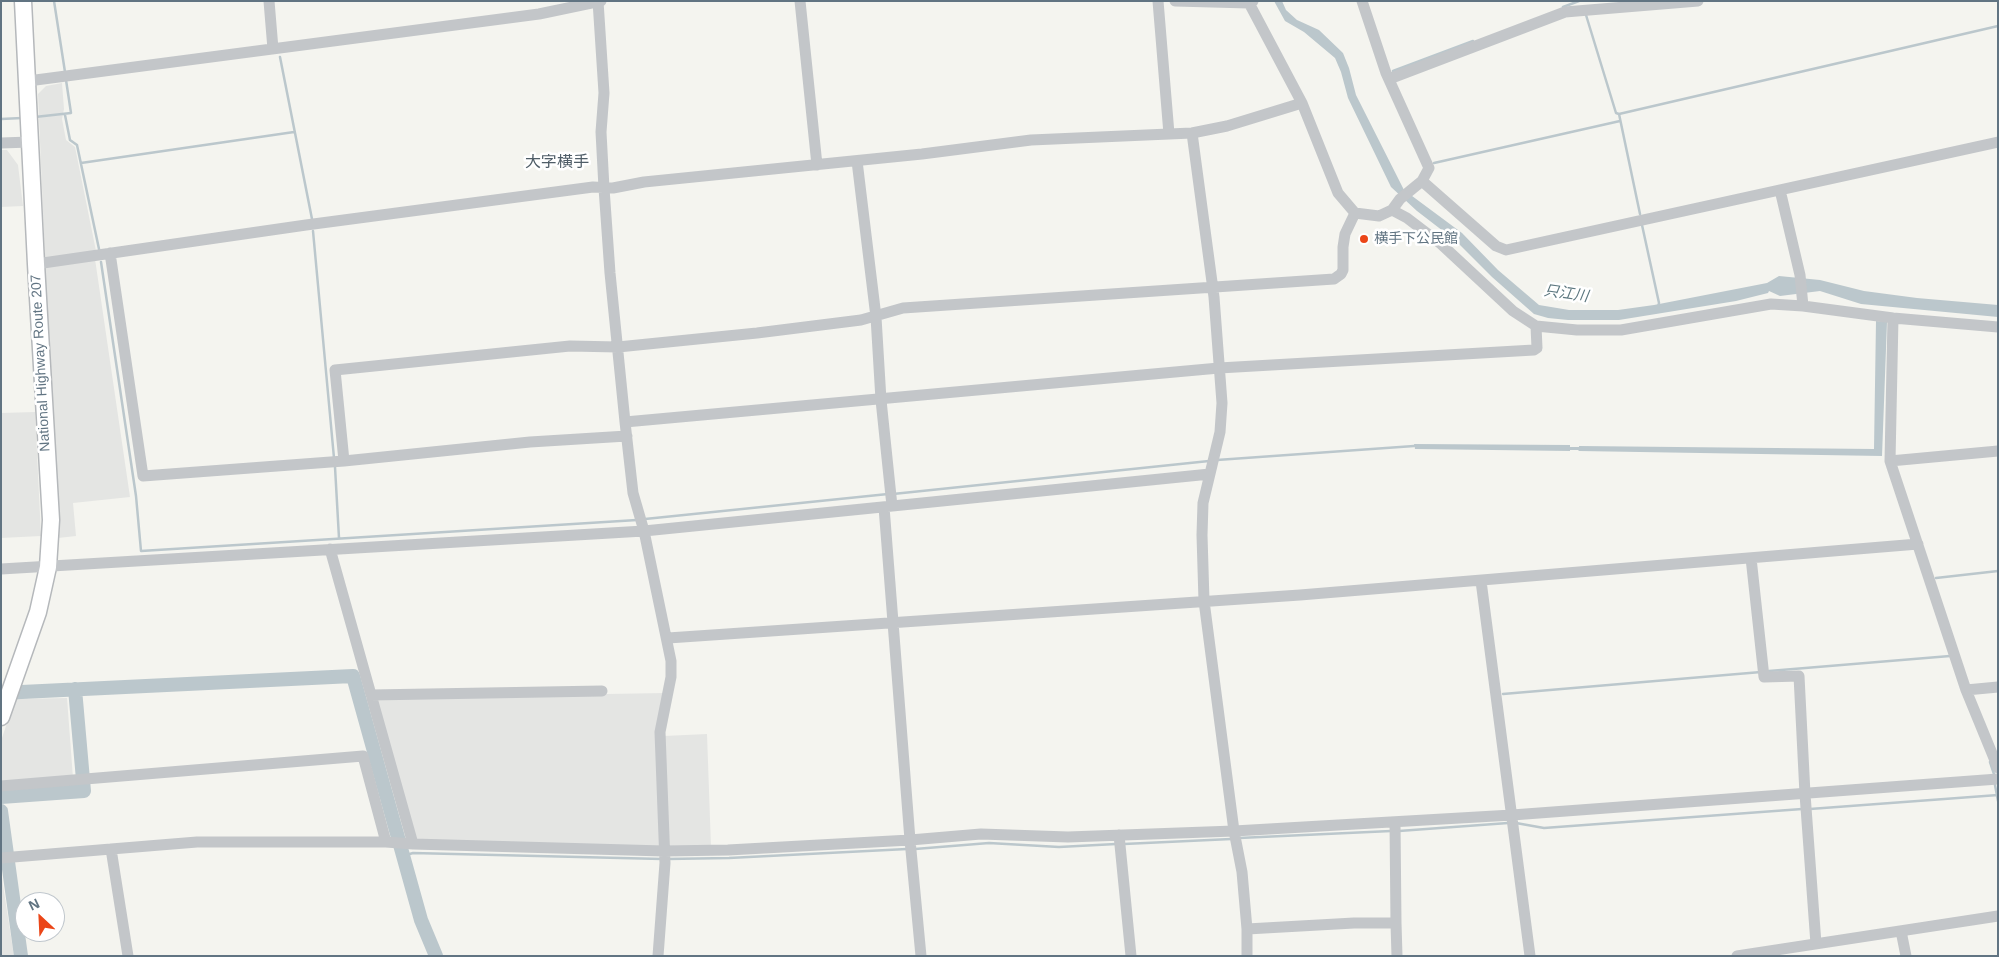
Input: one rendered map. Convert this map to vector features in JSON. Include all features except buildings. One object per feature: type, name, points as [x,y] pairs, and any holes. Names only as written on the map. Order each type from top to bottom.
[{"type":"highway","name":"National Highway Route 207","points":[[4,710],[38,612],[48,567],[51,520],[36,264],[24,1]]},
{"type":"street","points":[[269,1],[273,49]]},
{"type":"street","points":[[28,81],[539,14],[599,1],[604,93],[601,132],[604,188],[610,272],[625,422],[633,493],[668,638],[672,677],[660,732],[664,857],[658,956]]},
{"type":"street","points":[[800,1],[817,165]]},
{"type":"street","points":[[1158,1],[1169,134]]},
{"type":"street","points":[[1176,1],[1251,2],[1302,103],[1338,194],[1355,213],[1379,216],[1392,210],[1400,199],[1418,184],[1429,168],[1389,79],[1362,1]]},
{"type":"street","points":[[1389,79],[1565,12],[1698,1]]},
{"type":"street","points":[[36,264],[583,188],[613,188],[644,182],[857,161],[1032,140],[1192,133],[1227,126],[1302,103]]},
{"type":"street","points":[[1192,133],[1212,287],[1222,403],[1220,432],[1203,503],[1204,601],[1235,837],[1242,872],[1247,929],[1247,956]]},
{"type":"street","points":[[1,143],[30,142]]},
{"type":"street","points":[[1418,184],[1496,246],[1506,250],[1998,142]]},
{"type":"street","points":[[857,161],[876,317],[889,500],[892,622],[921,956]]},
{"type":"street","points":[[1780,190],[1800,275],[1803,302]]},
{"type":"street","points":[[1392,210],[1407,218],[1441,244],[1513,311],[1536,326],[1576,330],[1621,330],[1771,304],[1803,302],[1886,317],[1998,327]]},
{"type":"street","points":[[344,461],[335,370],[570,346],[618,347],[758,333],[860,320],[903,308],[1338,277],[1343,270],[1345,234],[1355,213]]},
{"type":"street","points":[[110,253],[143,476],[344,461],[530,442],[627,436]]},
{"type":"street","points":[[1886,317],[1890,457],[1966,690],[1998,768]]},
{"type":"street","points":[[625,422],[1219,368],[1534,350],[1537,348],[1536,326]]},
{"type":"street","points":[[1890,457],[1998,451]]},
{"type":"street","points":[[1,569],[330,549],[641,523],[1211,471]]},
{"type":"street","points":[[668,638],[1481,581],[1918,544]]},
{"type":"street","points":[[330,549],[413,844]]},
{"type":"street","points":[[1751,558],[1764,677],[1799,676],[1816,944]]},
{"type":"street","points":[[1481,581],[1530,956]]},
{"type":"street","points":[[1966,690],[1998,687]]},
{"type":"street","points":[[371,695],[602,691]]},
{"type":"street","points":[[1,786],[363,756],[386,842]]},
{"type":"street","points":[[5,857],[197,842],[386,842],[664,857],[728,850],[910,840],[981,834],[1068,837],[1235,837],[1806,804],[1998,779]]},
{"type":"street","points":[[1395,828],[1397,956]]},
{"type":"street","points":[[1119,836],[1131,956]]},
{"type":"street","points":[[112,849],[128,956]]},
{"type":"street","points":[[1737,956],[1998,916]]},
{"type":"street","points":[[1247,929],[1354,923],[1396,923]]},
{"type":"street","points":[[1901,930],[1906,956]]},
{"type":"shaded area","points":[[1274,1],[1282,1],[1286,10],[1297,20],[1319,30],[1343,53],[1356,95],[1404,190],[1462,233],[1498,270],[1539,305],[1569,310],[1618,310],[1767,283],[1779,276],[1820,280],[1864,291],[1998,305],[1998,317],[1861,304],[1820,291],[1780,296],[1769,291],[1768,293],[1736,301],[1619,320],[1568,320],[1548,318],[1534,314],[1492,277],[1456,241],[1417,211],[1391,187],[1348,98],[1335,58],[1304,32],[1285,21]]},
{"type":"shaded area","points":[[62,83],[64,109],[62,119],[66,140],[75,147],[96,251],[45,258],[38,94],[46,86]]},
{"type":"shaded area","points":[[1,150],[7,150],[18,165],[23,206],[1,207]]},
{"type":"shaded area","points":[[95,259],[130,497],[73,503],[76,536],[58,538],[44,266]]},
{"type":"shaded area","points":[[1876,321],[1887,322],[1882,456],[1415,449],[1414,444],[1874,449]]},
{"type":"shaded area","points":[[35,412],[41,536],[1,538],[1,413]]},
{"type":"shaded area","points":[[665,693],[660,847],[415,841],[374,698]]},
{"type":"shaded area","points":[[67,698],[73,778],[1,782],[1,741],[15,699]]},
{"type":"shaded area","points":[[707,734],[711,847],[667,848],[664,736]]},
{"type":"shaded area","points":[[1,869],[3,885],[14,956],[1,956]]},
{"type":"waterway","points":[[54,1],[65,72]]},
{"type":"waterway","points":[[1563,7],[1579,1]]},
{"type":"waterway","points":[[1586,15],[1616,113],[1619,114],[1998,26]]},
{"type":"waterway","points":[[1393,71],[1473,41]]},
{"type":"waterway","points":[[280,57],[312,219]]},
{"type":"waterway","points":[[35,117],[71,113],[66,80]]},
{"type":"waterway","points":[[1619,114],[1640,214]]},
{"type":"waterway","points":[[65,115],[70,140],[77,145],[99,249]]},
{"type":"waterway","points":[[1,119],[22,118]]},
{"type":"waterway","points":[[1434,163],[1620,121]]},
{"type":"waterway","points":[[81,163],[294,132]]},
{"type":"waterway","points":[[1642,225],[1659,303],[1658,307]]},
{"type":"waterway","points":[[313,231],[334,458]]},
{"type":"waterway","points":[[101,262],[136,496],[141,551],[637,520]]},
{"type":"waterway","points":[[1217,460],[1414,446]]},
{"type":"waterway","points":[[893,494],[1209,461]]},
{"type":"waterway","points":[[335,467],[339,538]]},
{"type":"waterway","points":[[645,519],[888,494]]},
{"type":"waterway","points":[[1936,578],[1998,571]]},
{"type":"waterway","points":[[1769,671],[1950,656]]},
{"type":"waterway","points":[[1503,694],[1761,672]]},
{"type":"waterway","points":[[1,693],[353,676],[421,920],[436,956]]},
{"type":"waterway","points":[[1,797],[84,791],[75,689]]},
{"type":"waterway","points":[[1990,762],[1994,774]]},
{"type":"waterway","points":[[1995,785],[1998,801]]},
{"type":"waterway","points":[[1810,809],[1998,795]]},
{"type":"waterway","points":[[1516,823],[1544,828],[1802,809]]},
{"type":"waterway","points":[[1,811],[21,956]]},
{"type":"waterway","points":[[1399,831],[1508,823]]},
{"type":"waterway","points":[[1239,838],[1391,831]]},
{"type":"waterway","points":[[1124,844],[1231,839]]},
{"type":"waterway","points":[[915,849],[989,843],[1059,847],[1116,844]]},
{"type":"waterway","points":[[667,859],[729,858],[907,849]]},
{"type":"waterway","points":[[403,856],[413,853],[662,859]]},
{"type":"place","name":"横手下公民館","points":[[1364,239]]},
{"type":"district","name":"大字横手","points":[[557,163]]},
{"type":"water label","name":"只江川","points":[[1566,294]]}]
